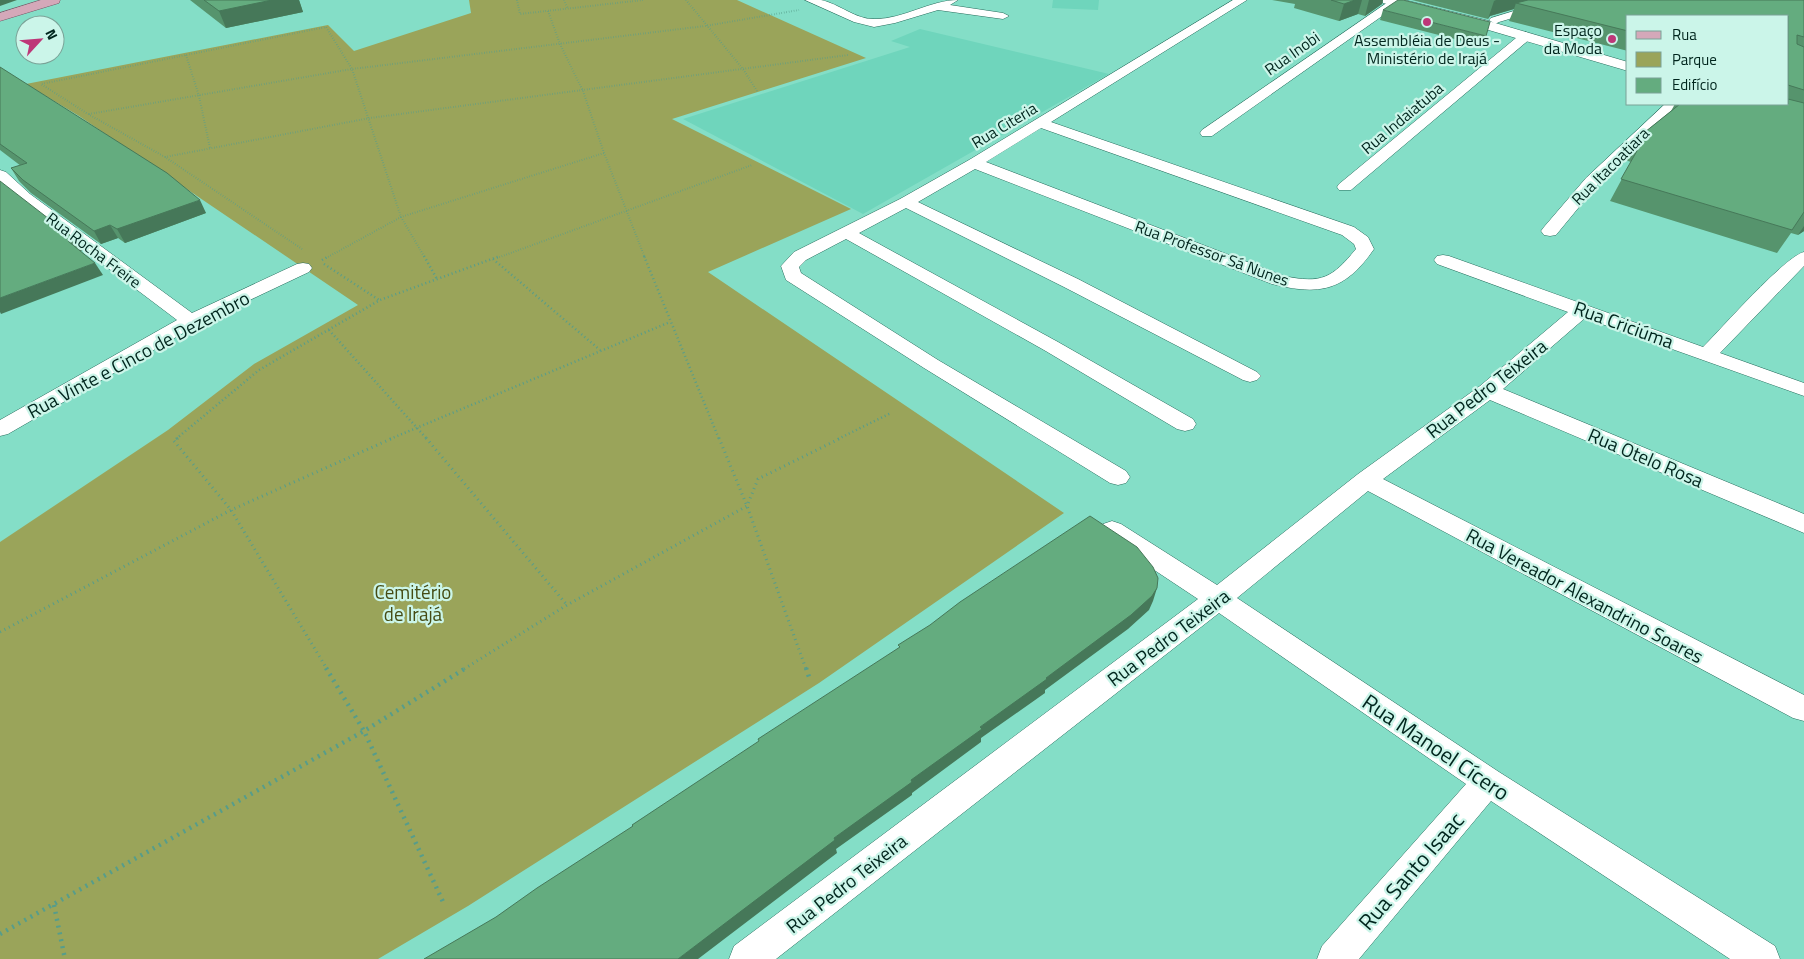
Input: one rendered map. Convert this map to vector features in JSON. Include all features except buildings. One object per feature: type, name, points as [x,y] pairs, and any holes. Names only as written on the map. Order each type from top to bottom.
[{"type":"main road","points":[[0,17],[54,0]]},
{"type":"main road","points":[[1419,0],[1626,58]]},
{"type":"main road","points":[[1392,1],[1526,36],[1626,66]]},
{"type":"street","points":[[816,2],[858,20],[874,23],[891,21],[938,7],[952,0]]},
{"type":"street","name":"Rua Citeria","points":[[1118,478],[931,364],[793,276],[790,266],[800,256],[906,202],[974,163],[1241,0]]},
{"type":"street","points":[[1495,20],[1562,0]]},
{"type":"street","name":"Rua Inobi","points":[[1207,133],[1392,1]]},
{"type":"street","points":[[938,7],[1003,16]]},
{"type":"street","name":"Rua Indaiatuba","points":[[1346,188],[1526,36]]},
{"type":"street","name":"Rua Itacoatiara","points":[[1550,231],[1592,181],[1672,105]]},
{"type":"street","name":"Rua Professor Sá Nunes","points":[[974,163],[1279,280],[1306,286],[1321,285],[1335,279],[1351,267],[1365,249],[1362,241],[1348,232],[1040,124]]},
{"type":"street","name":"Rua Rocha Freire","points":[[0,176],[24,197],[190,321]]},
{"type":"street","points":[[906,202],[1250,376]]},
{"type":"street","points":[[847,233],[1051,346],[1185,424]]},
{"type":"street","points":[[1708,354],[1788,271],[1804,257]]},
{"type":"street","name":"Rua Criciúma","points":[[1444,260],[1804,390]]},
{"type":"street","name":"Rua Vinte e Cinco de Dezembro","points":[[0,429],[190,321],[312,265]]},
{"type":"street","name":"Rua Pedro Teixeira","points":[[746,959],[1218,599],[1366,480],[1488,391],[1583,309]]},
{"type":"street","name":"Rua Otelo Rosa","points":[[1488,391],[1804,524]]},
{"type":"street","name":"Rua Vereador Alexandrino Soares","points":[[1366,480],[1804,709]]},
{"type":"street","name":"Rua Manoel Cícero","points":[[1112,530],[1218,599],[1488,782],[1762,959]]},
{"type":"street","name":"Rua Santo Isaac","points":[[1335,959],[1488,782]]},
{"type":"path","points":[[517,0],[520,14],[644,0]]},
{"type":"path","points":[[564,0],[568,9]]},
{"type":"path","points":[[686,0],[705,26],[743,69],[757,91]]},
{"type":"path","points":[[88,114],[352,69],[766,17],[816,2]]},
{"type":"path","points":[[548,11],[560,44],[583,91],[604,153],[670,322],[747,506],[809,677]]},
{"type":"path","points":[[380,300],[312,265],[165,158],[88,114],[41,84],[326,27],[352,69],[402,217],[437,279]]},
{"type":"path","points":[[186,54],[199,96],[210,148]]},
{"type":"path","points":[[165,158],[370,118],[583,91],[848,54]]},
{"type":"path","points":[[312,265],[402,217],[604,153]]},
{"type":"path","points":[[444,904],[364,731],[231,510],[174,442],[259,370],[380,300],[626,209],[752,165]]},
{"type":"path","points":[[493,258],[600,350]]},
{"type":"path","points":[[0,632],[231,510],[417,427],[670,322]]},
{"type":"path","points":[[329,330],[417,427],[567,605]]},
{"type":"path","points":[[0,934],[364,731],[567,605],[747,506],[758,479],[891,413]]},
{"type":"path","points":[[54,905],[65,959]]},
{"type":"shaded area","points":[[1053,0],[1099,0],[1098,10],[1052,8]]},
{"type":"shaded area","points":[[920,29],[1109,74],[863,214],[683,119],[910,47],[891,41]]},
{"type":"green space","name":"Cemitério de Irajá","points":[[469,0],[737,0],[866,58],[672,119],[851,209],[708,272],[1064,513],[819,683],[468,906],[378,959],[0,959],[0,542],[168,430],[254,364],[358,305],[79,116],[26,84],[328,25],[354,51],[471,13]]},
{"type":"place","name":"Assembléia de Deus - Ministério de Irajá","points":[[1427,22]]},
{"type":"place","name":"Espaço da Moda","points":[[1612,39]]}]
